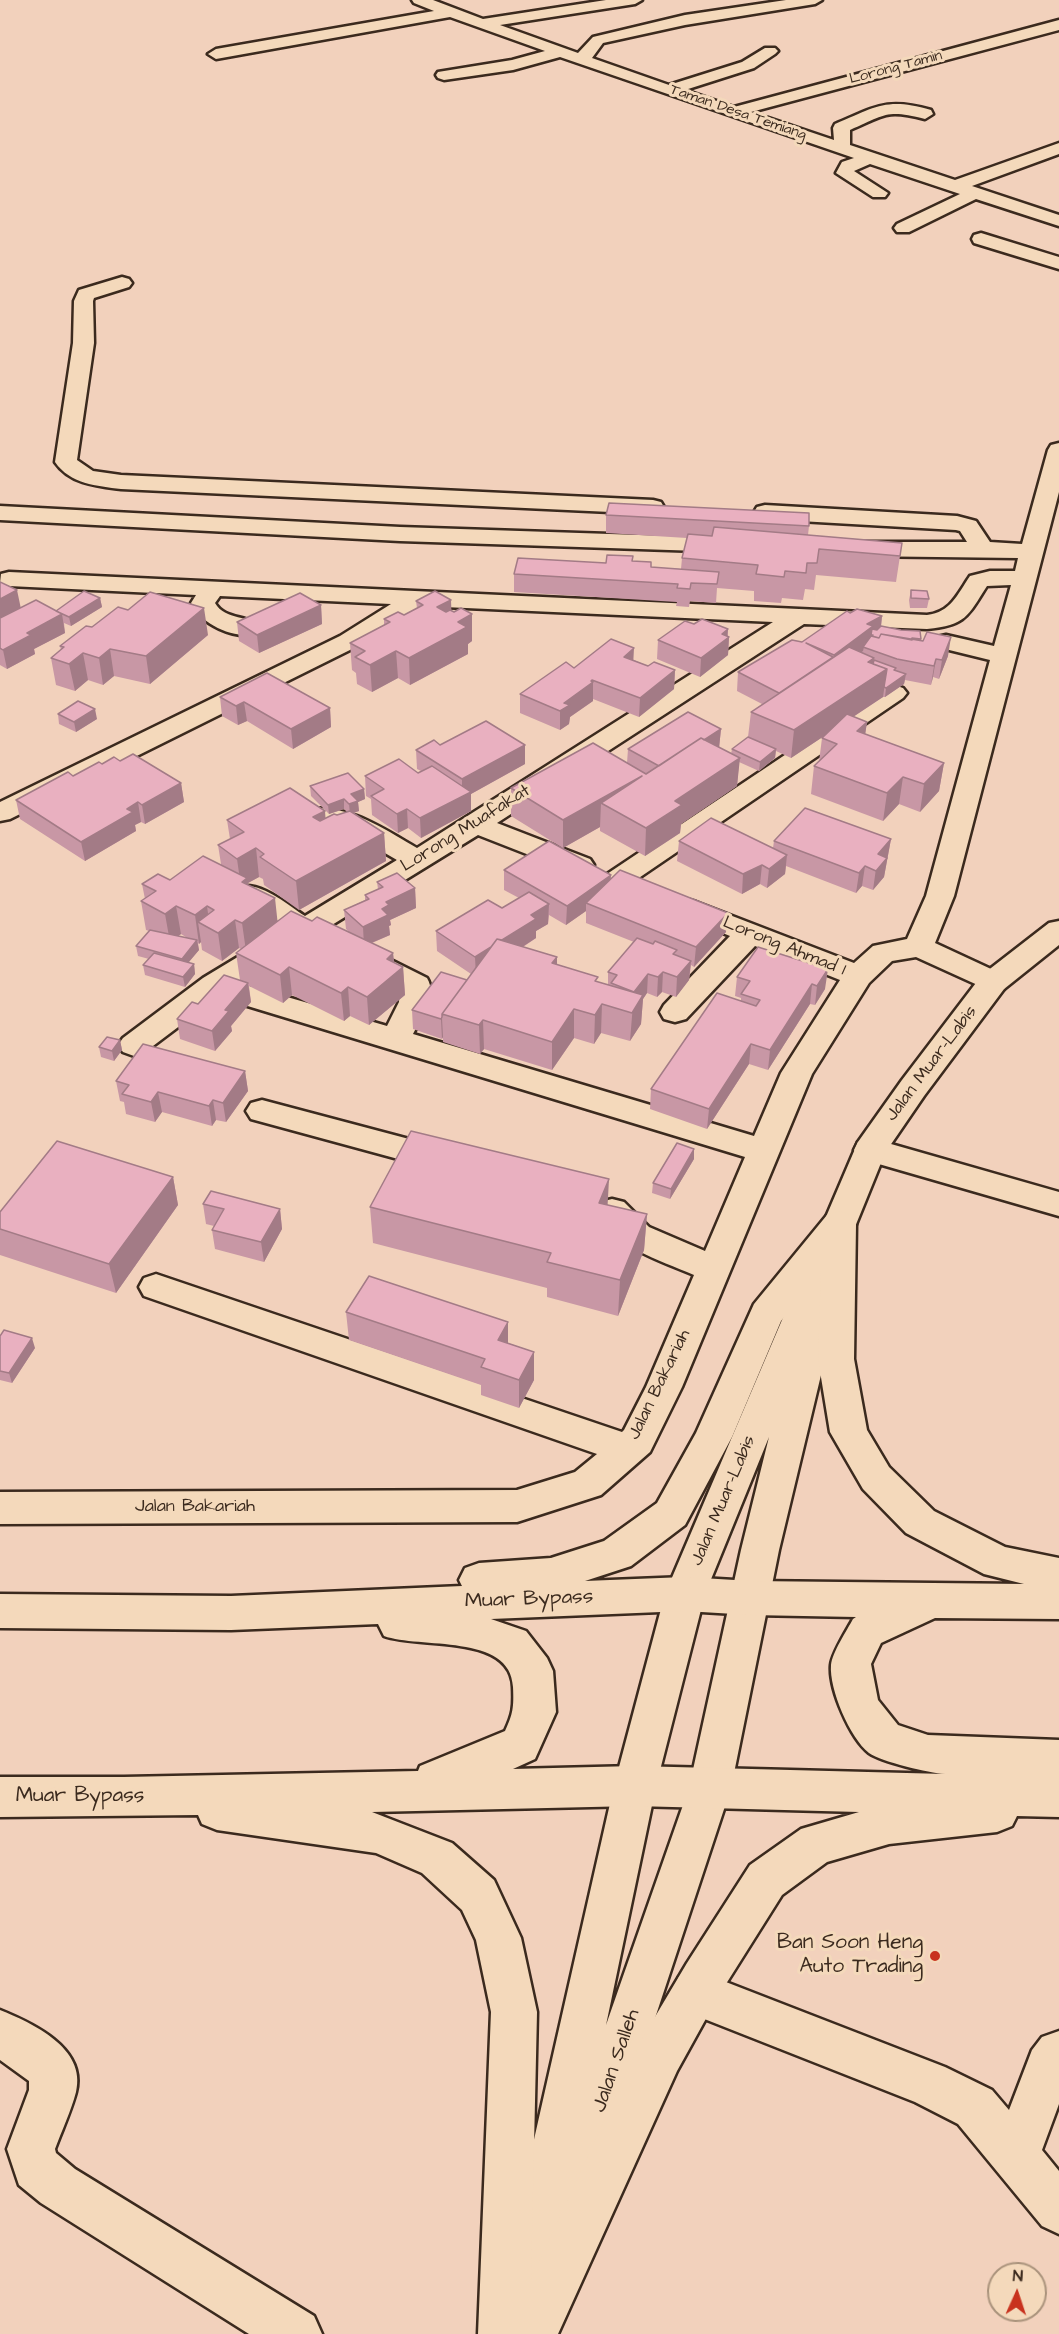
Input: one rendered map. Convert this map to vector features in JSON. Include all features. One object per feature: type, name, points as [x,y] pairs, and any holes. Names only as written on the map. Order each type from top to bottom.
[{"type":"main road","points":[[480,23],[635,0]]},
{"type":"main road","points":[[580,59],[589,53],[598,40],[685,20],[743,13],[815,0]]},
{"type":"main road","name":"Taman Desa Temiang","points":[[416,1],[668,90],[1059,221]]},
{"type":"main road","points":[[216,54],[444,10],[469,1]]},
{"type":"main road","name":"Lorong Tamin","points":[[734,112],[1059,25]]},
{"type":"main road","points":[[668,90],[748,65],[770,51]]},
{"type":"main road","points":[[444,75],[513,65],[560,52]]},
{"type":"main road","points":[[674,69],[700,80]]},
{"type":"main road","points":[[840,147],[843,143],[841,128],[887,108],[896,107],[925,114]]},
{"type":"main road","points":[[956,186],[1059,148]]},
{"type":"main road","points":[[870,158],[848,166],[845,173],[879,193]]},
{"type":"main road","points":[[903,228],[975,193]]},
{"type":"main road","points":[[981,239],[1059,262]]},
{"type":"main road","points":[[122,283],[86,294],[83,300],[85,311],[83,352],[66,462],[76,473],[90,478],[122,482],[678,508]]},
{"type":"main road","points":[[993,982],[919,947],[940,896],[1032,552],[1051,509],[1059,450]]},
{"type":"main road","points":[[750,511],[957,523],[968,526],[983,549]]},
{"type":"main road","points":[[0,513],[400,534],[752,546]]},
{"type":"main road","points":[[839,549],[983,549],[1032,552]]},
{"type":"main road","points":[[9,579],[927,622],[947,620],[959,610],[978,581],[990,578],[1025,578]]},
{"type":"main road","points":[[52,601],[102,584]]},
{"type":"main road","points":[[212,589],[203,603],[205,611],[212,616],[249,629]]},
{"type":"main road","points":[[0,813],[349,641],[417,598]]},
{"type":"main road","name":"Lorong Muafakat","points":[[134,1045],[214,985],[476,824],[799,616]]},
{"type":"main road","points":[[946,642],[1004,656]]},
{"type":"main road","points":[[616,880],[894,693]]},
{"type":"main road","points":[[316,816],[353,823],[418,860]]},
{"type":"main road","name":"Lorong Ahmad 1","points":[[476,824],[858,976]]},
{"type":"main road","points":[[248,892],[305,929],[416,985],[414,1002],[395,1040]]},
{"type":"main road","name":"Jalan Muar-Labis","points":[[635,1786],[685,1594],[870,1150],[913,1088],[993,982],[1059,930]]},
{"type":"main road","points":[[675,1012],[750,933]]},
{"type":"main road","name":"Jalan Bakariah","points":[[0,1508],[518,1506],[588,1484],[637,1441],[664,1386],[798,1073],[858,976],[883,953],[919,947]]},
{"type":"main road","points":[[214,985],[764,1151]]},
{"type":"main road","points":[[262,1112],[479,1169]]},
{"type":"main road","points":[[870,1150],[1059,1204]]},
{"type":"main road","points":[[582,1196],[609,1208],[637,1236],[714,1269]]},
{"type":"main road","points":[[839,1224],[836,1359],[849,1432],[876,1478],[920,1522],[998,1562],[1059,1575]]},
{"type":"main road","points":[[6,1611],[550,1575],[617,1554],[671,1514],[713,1437],[766,1314],[839,1224]]},
{"type":"main road","name":"Jalan Muar-Labis","points":[[710,1788],[763,1538],[839,1224]]},
{"type":"main road","points":[[156,1287],[627,1449]]},
{"type":"main road","name":"Muar Bypass","points":[[6,1611],[231,1613],[685,1594],[751,1598],[933,1602],[1059,1602]]},
{"type":"main road","points":[[933,1602],[889,1619],[867,1631],[851,1664],[859,1707],[884,1739],[928,1754],[1059,1759]]},
{"type":"main road","points":[[231,1613],[463,1628],[512,1644],[533,1671],[535,1712],[520,1745],[473,1767],[410,1789]]},
{"type":"main road","name":"Muar Bypass","points":[[0,1797],[124,1797],[410,1789],[635,1786],[1059,1797]]},
{"type":"main road","name":"Jalan Salleh","points":[[516,2334],[635,1786]]},
{"type":"main road","name":"Jalan Salleh","points":[[524,2334],[710,1788]]},
{"type":"main road","points":[[124,1797],[378,1833],[437,1858],[477,1895],[498,1938],[514,2012],[504,2334]]},
{"type":"main road","points":[[532,2334],[660,2054],[694,1993],[766,1881],[816,1844],[889,1824],[1009,1811],[1059,1810]]},
{"type":"main road","points":[[694,1993],[928,2084],[975,2107],[1059,2209]]},
{"type":"main road","points":[[0,2033],[39,2057],[53,2071],[53,2090],[31,2149],[36,2168],[58,2186],[296,2334]]},
{"type":"main road","points":[[1016,2155],[1049,2067],[1059,2054]]},
{"type":"building","points":[[609,503],[809,513],[809,526],[606,515]]},
{"type":"building","points":[[714,527],[902,543],[900,556],[819,549],[817,563],[807,563],[806,573],[785,571],[784,577],[756,574],[758,565],[682,558],[688,534],[712,536]]},
{"type":"building","points":[[607,555],[633,556],[632,561],[651,562],[651,567],[719,572],[717,584],[691,583],[690,589],[677,588],[678,584],[514,574],[518,558],[606,563]]},
{"type":"building","points":[[0,582],[17,590],[0,599]]},
{"type":"building","points":[[911,590],[927,591],[929,599],[911,598]]},
{"type":"building","points":[[84,591],[100,598],[69,617],[56,611]]},
{"type":"building","points":[[435,591],[451,600],[437,607],[446,612],[450,610],[454,612],[461,608],[472,614],[458,622],[467,627],[409,658],[396,651],[370,665],[355,657],[365,651],[350,643],[390,622],[384,619],[398,612],[404,615],[423,605],[416,601]]},
{"type":"building","points":[[150,592],[204,608],[146,656],[110,649],[99,658],[83,653],[69,664],[51,658],[64,647],[60,646],[86,626],[92,627],[118,607],[128,610]]},
{"type":"building","points":[[300,593],[321,605],[257,635],[237,622]]},
{"type":"building","points":[[36,600],[62,614],[27,633],[31,635],[3,650],[0,648],[0,618]]},
{"type":"building","points":[[857,609],[882,616],[867,624],[873,626],[834,655],[806,643],[833,657],[779,693],[738,672],[792,640],[802,642],[847,611],[850,613]]},
{"type":"building","points":[[702,619],[728,629],[722,634],[729,637],[701,658],[658,640],[685,621],[694,624]]},
{"type":"building","points":[[881,626],[920,631],[921,639],[912,638],[912,640],[881,634],[879,638],[871,635],[872,629],[877,630]]},
{"type":"building","points":[[927,632],[951,637],[942,660],[936,659],[934,666],[897,659],[863,647],[871,636],[879,638],[881,634],[923,641]]},
{"type":"building","points":[[611,639],[634,648],[624,657],[648,666],[654,662],[675,670],[640,698],[592,680],[593,682],[564,703],[570,705],[560,711],[520,694],[566,662],[574,668]]},
{"type":"building","points":[[849,647],[874,658],[868,662],[887,669],[794,730],[751,712]]},
{"type":"building","points":[[874,660],[906,674],[886,688],[884,687],[887,669],[873,664]]},
{"type":"building","points":[[267,673],[330,708],[291,729],[244,702],[236,706],[220,697]]},
{"type":"building","points":[[78,701],[95,709],[74,722],[58,714]]},
{"type":"building","points":[[688,712],[721,729],[704,740],[701,738],[659,766],[628,749]]},
{"type":"building","points":[[847,714],[867,722],[857,731],[944,763],[924,784],[903,777],[887,793],[814,766],[837,744],[822,738]]},
{"type":"building","points":[[486,721],[525,745],[462,779],[416,750],[434,740],[440,745]]},
{"type":"building","points":[[748,737],[776,749],[760,762],[732,749]]},
{"type":"building","points":[[701,738],[740,758],[675,801],[682,805],[646,828],[601,803],[642,776],[563,820],[511,788],[593,743],[646,774]]},
{"type":"building","points":[[133,754],[181,783],[142,805],[138,802],[127,809],[133,812],[81,842],[16,800],[68,772],[73,776],[99,762],[102,764],[114,757],[120,761]]},
{"type":"building","points":[[399,759],[418,773],[432,766],[471,792],[420,818],[407,809],[397,814],[371,796],[384,789],[365,776]]},
{"type":"building","points":[[348,773],[364,789],[351,794],[358,801],[349,804],[344,799],[328,805],[310,786]]},
{"type":"building","points":[[290,788],[325,811],[313,817],[320,821],[334,814],[350,811],[384,833],[296,881],[260,857],[264,854],[256,848],[237,859],[218,845],[244,832],[227,820]]},
{"type":"building","points":[[805,808],[891,839],[878,854],[887,858],[876,871],[865,866],[859,873],[774,841]]},
{"type":"building","points":[[711,818],[787,855],[769,869],[762,865],[743,874],[679,841]]},
{"type":"building","points":[[549,841],[611,875],[567,906],[504,870]]},
{"type":"building","points":[[203,856],[247,878],[242,882],[275,898],[242,923],[235,920],[218,933],[198,922],[214,910],[207,906],[195,915],[176,906],[165,914],[141,901],[156,891],[142,884],[158,874],[170,880]]},
{"type":"building","points":[[620,870],[728,913],[696,947],[586,903]]},
{"type":"building","points":[[397,873],[415,888],[386,902],[389,905],[382,909],[388,915],[363,927],[344,910],[369,899],[365,895],[383,887],[377,882]]},
{"type":"building","points":[[529,892],[549,904],[531,915],[536,919],[502,940],[497,939],[491,947],[475,957],[436,931],[488,900],[502,908]]},
{"type":"building","points":[[291,911],[312,921],[317,917],[393,953],[387,959],[403,967],[367,997],[348,987],[341,993],[289,967],[280,975],[236,953]]},
{"type":"building","points":[[150,930],[197,940],[182,959],[136,946]]},
{"type":"building","points":[[637,938],[653,944],[655,941],[677,950],[673,954],[691,961],[677,977],[663,972],[658,977],[648,974],[634,992],[611,983],[617,975],[608,972]]},
{"type":"building","points":[[497,939],[557,957],[552,963],[598,977],[595,981],[643,995],[632,1013],[602,1004],[595,1015],[574,1009],[552,1042],[483,1020],[479,1025],[442,1014]]},
{"type":"building","points":[[758,947],[828,969],[817,986],[812,984],[770,1050],[751,1044],[709,1109],[651,1089],[717,993],[756,1006],[760,1000],[741,994],[750,981],[737,977]]},
{"type":"building","points":[[154,953],[194,964],[183,977],[143,965]]},
{"type":"building","points":[[441,972],[467,980],[442,1014],[441,1019],[412,1010]]},
{"type":"building","points":[[224,975],[248,983],[225,1010],[229,1011],[212,1031],[177,1019],[192,1002],[198,1004]]},
{"type":"building","points":[[107,1037],[120,1040],[112,1051],[99,1047]]},
{"type":"building","points":[[143,1044],[245,1071],[223,1103],[213,1100],[209,1106],[158,1092],[151,1102],[122,1094],[129,1085],[116,1081]]},
{"type":"building","points":[[411,1131],[609,1179],[599,1203],[647,1214],[620,1280],[547,1262],[551,1253],[370,1207]]},
{"type":"building","points":[[57,1141],[173,1177],[109,1264],[0,1229],[0,1212]]},
{"type":"building","points":[[677,1143],[694,1149],[671,1189],[653,1183]]},
{"type":"building","points":[[211,1191],[280,1209],[261,1242],[212,1230],[224,1209],[203,1204]]},
{"type":"building","points":[[369,1276],[508,1322],[498,1340],[534,1352],[519,1380],[481,1367],[485,1359],[346,1312]]},
{"type":"building","points":[[4,1330],[32,1338],[9,1373],[0,1371],[0,1336]]},
{"type":"place","name":"Ban Soon Heng Auto Trading","points":[[935,1956]]}]
